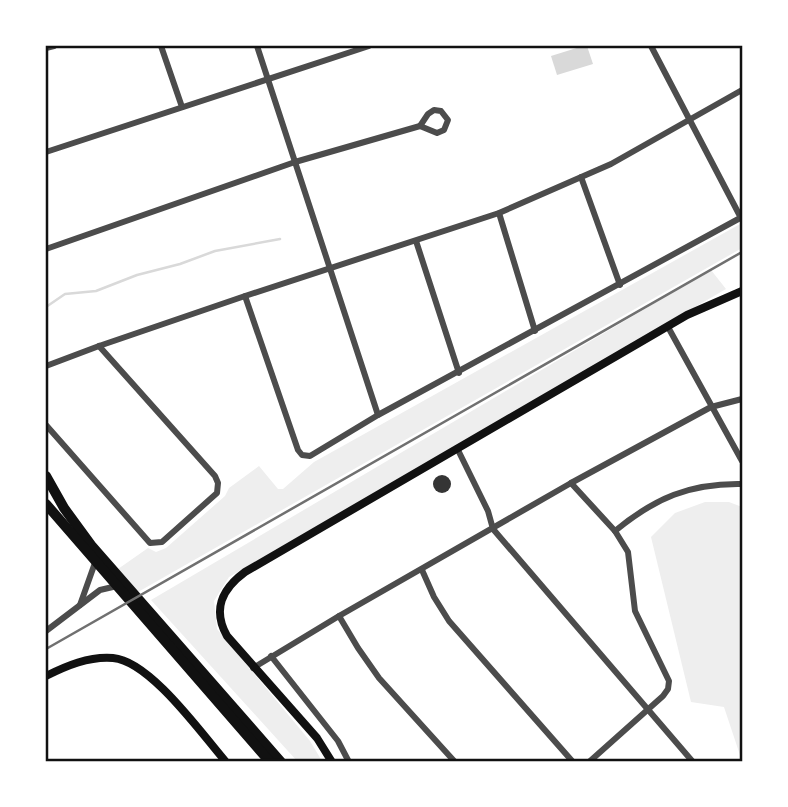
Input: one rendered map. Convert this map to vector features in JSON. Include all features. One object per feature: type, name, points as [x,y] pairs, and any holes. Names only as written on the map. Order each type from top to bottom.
[{"type":"main road","points":[[332,761],[317,738],[227,636],[219,608],[229,584],[244,572],[668,327],[743,291]]},
{"type":"main road","points":[[46,476],[64,508],[91,545],[130,588],[270,761]]},
{"type":"main road","points":[[46,504],[117,586],[281,761]]},
{"type":"main road","points":[[46,676],[103,657],[128,661],[141,668],[163,690],[226,761]]},
{"type":"street","points":[[46,48],[54,46]]},
{"type":"street","points":[[162,46],[182,107]]},
{"type":"street","points":[[257,46],[378,415]]},
{"type":"street","points":[[46,152],[268,79],[351,48],[369,46]]},
{"type":"street","points":[[245,296],[298,450],[303,456],[312,456],[378,415],[742,218],[651,46]]},
{"type":"street","points":[[46,366],[99,345],[499,213],[611,164],[743,90]]},
{"type":"street","points":[[46,249],[295,162],[420,126],[431,111],[438,110],[447,116],[448,123],[441,132],[433,132],[420,126]]},
{"type":"street","points":[[581,177],[620,285]]},
{"type":"street","points":[[499,213],[535,331]]},
{"type":"street","points":[[416,241],[460,373]]},
{"type":"street","points":[[668,327],[743,461]]},
{"type":"street","points":[[46,425],[146,541],[155,544],[162,542],[214,496],[219,486],[215,476],[99,345]]},
{"type":"street","points":[[253,668],[571,483],[711,407],[743,398]]},
{"type":"street","points":[[457,448],[488,511],[493,529],[693,761]]},
{"type":"street","points":[[571,483],[615,531],[628,552],[635,611],[669,681],[668,689],[589,761]]},
{"type":"street","points":[[615,531],[647,507],[669,496],[705,485],[743,484]]},
{"type":"street","points":[[79,607],[96,560]]},
{"type":"street","points":[[422,570],[449,621],[573,761]]},
{"type":"street","points":[[46,631],[100,590],[117,586]]},
{"type":"street","points":[[339,616],[379,678],[455,761]]},
{"type":"street","points":[[271,656],[338,741],[349,761]]},
{"type":"shaded area","points":[[587,46],[593,64],[557,75],[551,56]]},
{"type":"shaded area","points":[[742,223],[742,248],[138,592],[118,569],[148,548],[156,552],[166,548],[225,496],[229,488],[259,466],[278,489],[283,489],[314,462]]},
{"type":"shaded area","points":[[711,270],[726,289],[229,577],[214,601],[217,629],[310,741],[322,761],[297,761],[151,600]]},
{"type":"shaded area","points":[[705,502],[729,502],[742,507],[742,761],[724,707],[691,702],[651,537],[675,513]]},
{"type":"building","points":[[442,475],[448,478],[451,484],[448,490],[442,493],[436,490],[433,484],[436,478]]},
{"type":"waterway","points":[[46,307],[65,294],[96,291],[137,275],[180,264],[215,251],[280,239]]},
{"type":"railway","points":[[46,649],[742,252]]}]
